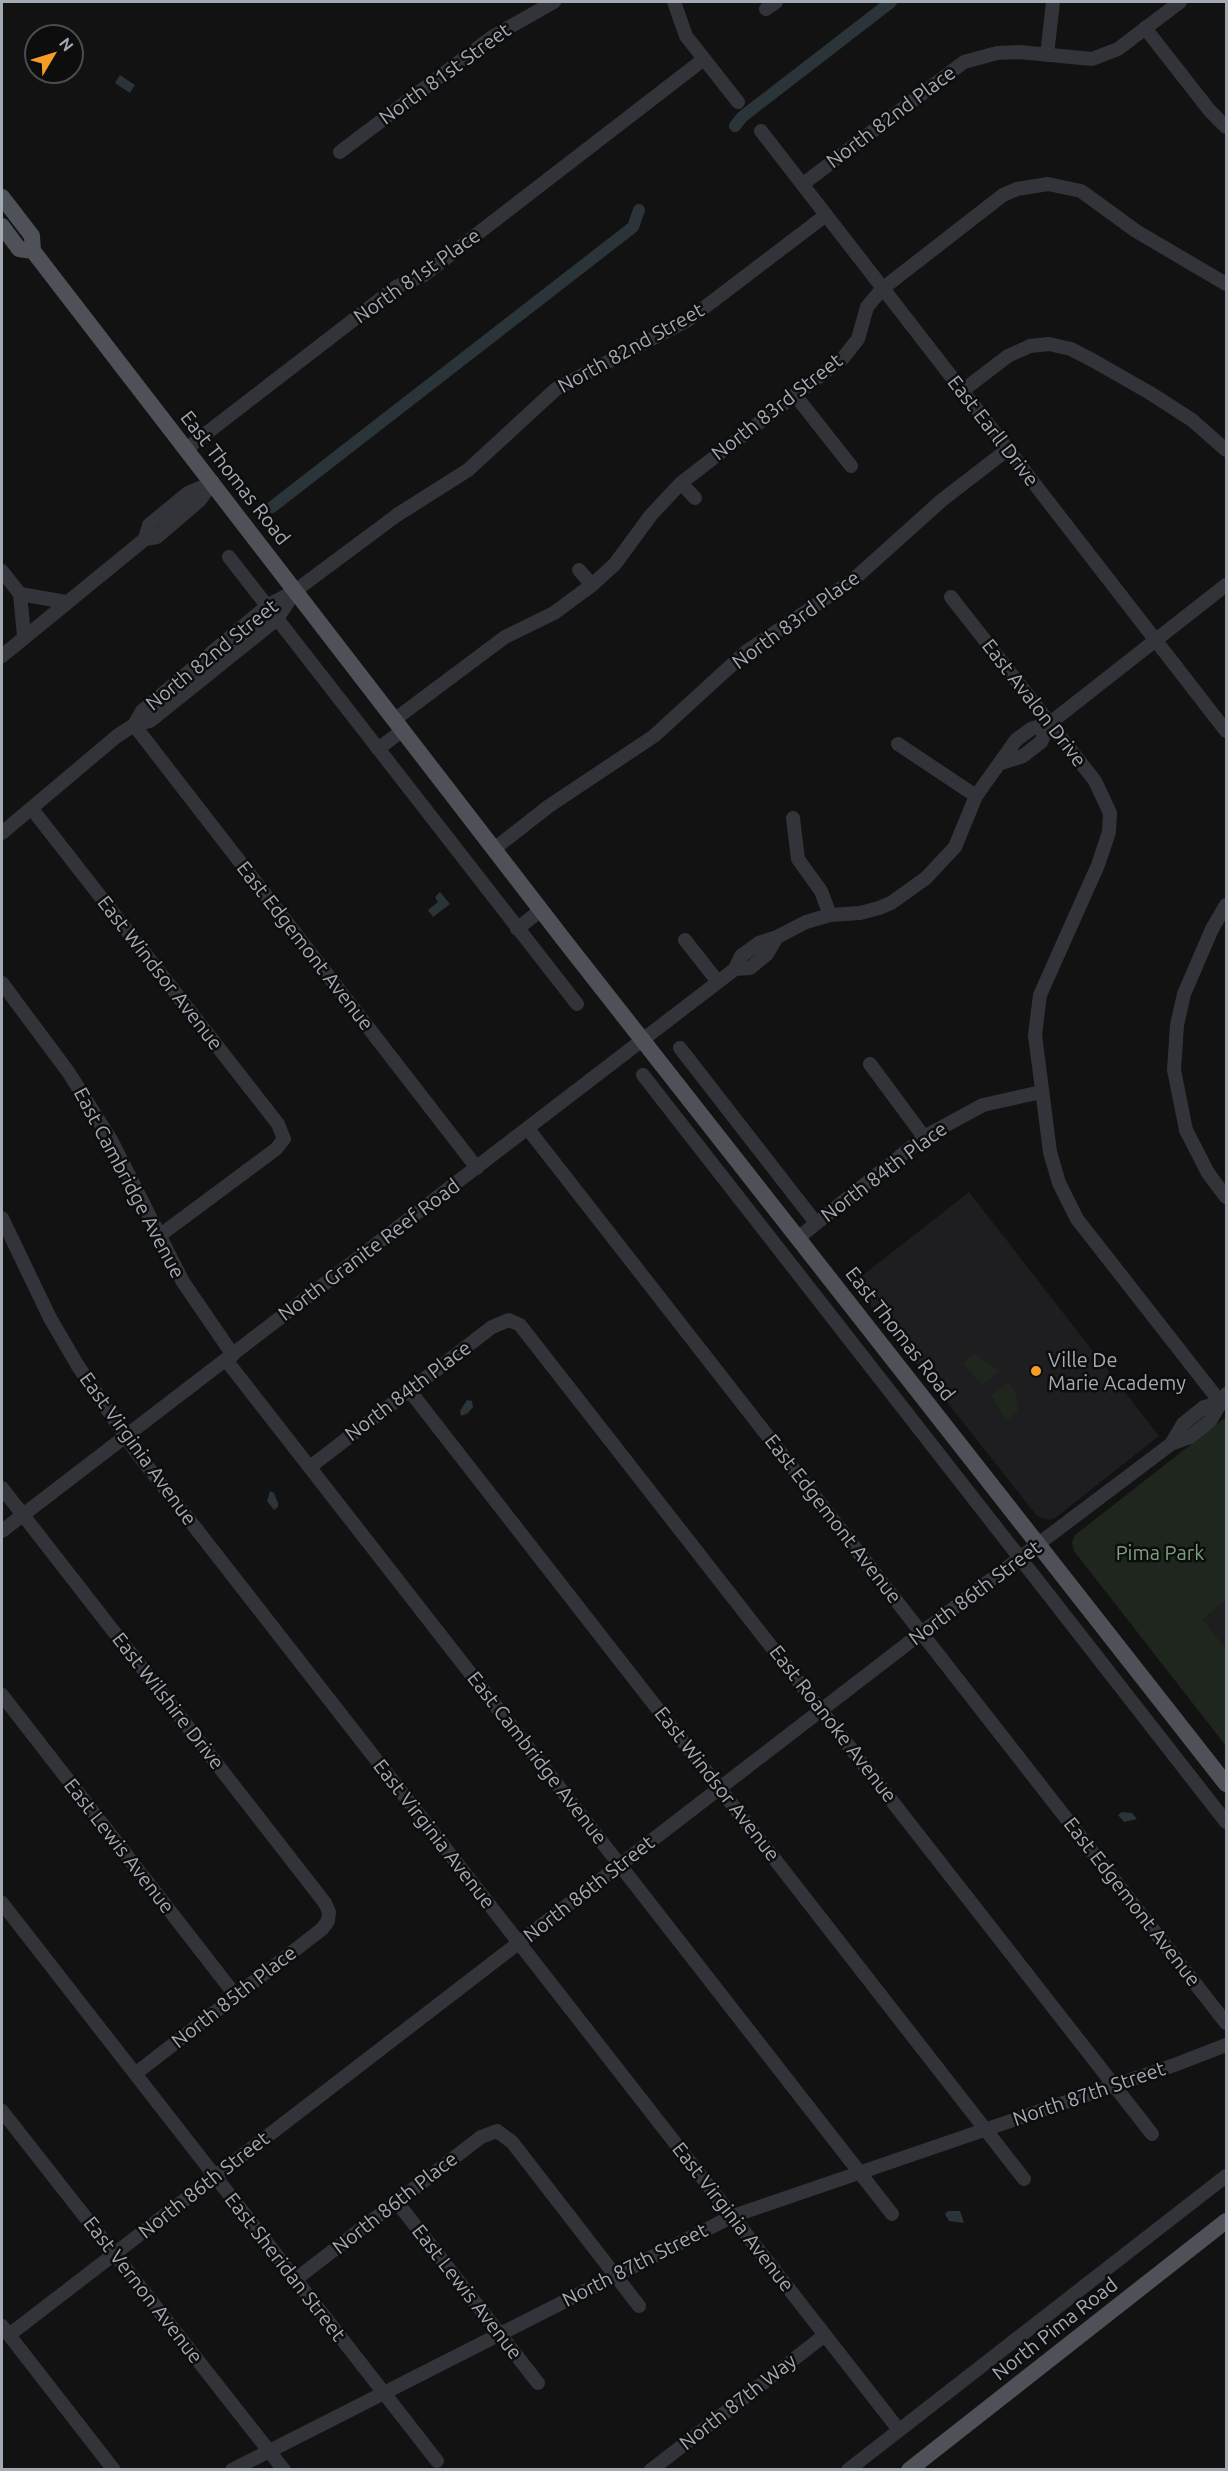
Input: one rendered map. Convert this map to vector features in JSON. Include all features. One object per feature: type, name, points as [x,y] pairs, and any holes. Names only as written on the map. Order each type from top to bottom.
[{"type":"main road","name":"East Thomas Road","points":[[2,197],[32,236],[33,251],[541,910],[1227,1784]]},
{"type":"main road","name":"East Thomas Road","points":[[2,226],[19,249],[33,251]]},
{"type":"main road","name":"North Pima Road","points":[[909,2469],[1227,2221]]},
{"type":"street","name":"North 81st Street","points":[[339,152],[492,37],[554,2]]},
{"type":"street","points":[[674,2],[686,36],[738,102]]},
{"type":"street","points":[[1047,55],[1053,2]]},
{"type":"street","name":"North 82nd Place","points":[[803,184],[964,62],[998,53],[1092,59],[1118,49],[1180,2]]},
{"type":"street","points":[[1145,28],[1210,111],[1227,127]]},
{"type":"street","name":"North 81st Place","points":[[186,449],[396,287],[424,275],[704,59]]},
{"type":"street","name":"East Earll Drive","points":[[761,130],[882,289],[1227,731]]},
{"type":"street","name":"North 83rd Street","points":[[399,725],[505,637],[554,613],[592,585],[615,564],[651,515],[681,483],[843,358],[854,345],[867,307],[882,289],[990,203],[1017,189],[1048,184],[1081,191],[1136,231],[1227,284]]},
{"type":"street","name":"North 82nd Street","points":[[2,833],[134,725],[142,711],[267,606],[295,591],[397,515],[468,470],[556,388],[688,320],[826,215]]},
{"type":"street","points":[[962,391],[1008,356],[1030,346],[1049,344],[1079,353],[1150,393],[1192,420],[1227,450]]},
{"type":"street","points":[[795,395],[851,466]]},
{"type":"street","name":"North 83rd Place","points":[[494,849],[549,806],[654,736],[747,651],[853,580],[942,500],[1007,450]]},
{"type":"street","points":[[2,656],[145,539],[149,525],[188,493],[213,482]]},
{"type":"street","points":[[681,483],[695,498]]},
{"type":"street","points":[[229,556],[577,1004]]},
{"type":"street","points":[[579,570],[592,585]]},
{"type":"street","points":[[2,571],[20,594],[24,636]]},
{"type":"street","name":"North Granite Reef Road","points":[[2,1531],[735,969],[741,956],[759,943],[777,937],[806,922],[830,915],[860,913],[879,908],[891,903],[926,878],[955,847],[976,796],[1016,740],[1031,729],[1050,723],[1227,585]]},
{"type":"street","name":"North 82nd Street","points":[[134,725],[150,721],[277,619],[295,591]]},
{"type":"street","points":[[20,594],[66,602]]},
{"type":"street","name":"East Avalon Drive","points":[[951,597],[1095,781],[1110,813],[1105,846],[1040,995],[1035,1035],[1041,1092]]},
{"type":"street","name":"East Edgemont Avenue","points":[[134,725],[477,1168]]},
{"type":"street","points":[[378,749],[399,725]]},
{"type":"street","points":[[898,744],[976,796]]},
{"type":"street","name":"East Windsor Avenue","points":[[32,809],[278,1124],[284,1139],[276,1149],[159,1236]]},
{"type":"street","points":[[793,818],[798,859],[821,891],[830,915]]},
{"type":"street","points":[[1227,904],[1212,929],[1184,994],[1177,1025],[1174,1071],[1186,1130],[1208,1173],[1227,1197]]},
{"type":"street","points":[[517,928],[541,910]]},
{"type":"street","points":[[685,940],[718,982]]},
{"type":"street","name":"East Cambridge Avenue","points":[[2,983],[69,1073],[111,1140],[183,1282],[229,1357],[310,1467],[892,2214]]},
{"type":"street","points":[[680,1048],[816,1224]]},
{"type":"street","points":[[870,1064],[924,1137]]},
{"type":"street","points":[[643,1075],[1227,1822]]},
{"type":"street","points":[[1041,1092],[1050,1152],[1059,1183],[1077,1219],[1224,1399]]},
{"type":"street","name":"North 84th Place","points":[[798,1238],[924,1137],[983,1105],[1041,1092]]},
{"type":"street","name":"East Edgemont Avenue","points":[[528,1129],[1227,2023]]},
{"type":"street","name":"East Virginia Avenue","points":[[2,1218],[50,1318],[78,1366],[126,1436],[899,2430]]},
{"type":"street","name":"North 84th Place","points":[[310,1467],[492,1327],[509,1320]]},
{"type":"street","name":"East Roanoke Avenue","points":[[509,1320],[524,1329],[1152,2134]]},
{"type":"street","name":"East Windsor Avenue","points":[[409,1390],[1024,2179]]},
{"type":"street","name":"North 86th Street","points":[[5,2331],[115,2254],[620,1864],[1171,1444],[1190,1437],[1210,1421],[1224,1399]]},
{"type":"street","name":"East Wilshire Drive","points":[[2,1488],[325,1903],[329,1917]]},
{"type":"street","name":"East Lewis Avenue","points":[[2,1695],[237,1996]]},
{"type":"street","name":"East Sheridan Street","points":[[2,1903],[437,2461]]},
{"type":"street","name":"North 85th Place","points":[[135,2074],[322,1929],[329,1917]]},
{"type":"street","name":"North 87th Street","points":[[232,2469],[733,2216],[1227,2045]]},
{"type":"street","name":"East Vernon Avenue","points":[[2,2111],[284,2469]]},
{"type":"street","name":"North 86th Place","points":[[296,2279],[481,2137],[497,2131],[512,2142],[615,2276]]},
{"type":"street","points":[[848,2469],[1227,2176]]},
{"type":"street","name":"East Lewis Avenue","points":[[396,2201],[538,2383]]},
{"type":"street","points":[[615,2276],[639,2306]]},
{"type":"street","points":[[5,2331],[114,2469]]},
{"type":"street","name":"North 87th Way","points":[[651,2469],[825,2334]]},
{"type":"shaded area","points":[[120,75],[135,85],[130,93],[115,83]]},
{"type":"shaded area","points":[[440,892],[450,904],[433,917],[428,910],[438,902],[435,897]]},
{"type":"shaded area","points":[[969,1192],[1159,1436],[1055,1518],[1048,1520],[1037,1516],[853,1283]]},
{"type":"shaded area","points":[[467,1400],[472,1401],[473,1407],[461,1416],[460,1411]]},
{"type":"shaded area","points":[[270,1491],[274,1493],[278,1503],[278,1507],[274,1510],[267,1501]]},
{"type":"shaded area","points":[[1226,1600],[1226,1648],[1203,1619]]},
{"type":"shaded area","points":[[1122,1812],[1132,1813],[1137,1819],[1124,1822],[1118,1815]]},
{"type":"shaded area","points":[[948,2211],[960,2211],[964,2223],[949,2221],[945,2214]]},
{"type":"green space","points":[[974,1354],[999,1371],[982,1385],[963,1363]]},
{"type":"green space","points":[[1009,1382],[1016,1395],[1018,1411],[1007,1420],[991,1396]]},
{"type":"green space","name":"Pima Park","points":[[1226,1417],[1226,1600],[1203,1619],[1226,1648],[1226,1746],[1074,1551],[1072,1542],[1075,1535]]},
{"type":"waterway","points":[[735,126],[742,117],[891,2]]},
{"type":"waterway","points":[[272,507],[633,227],[639,210]]},
{"type":"place","name":"Ville De Marie Academy","points":[[1036,1371]]}]
